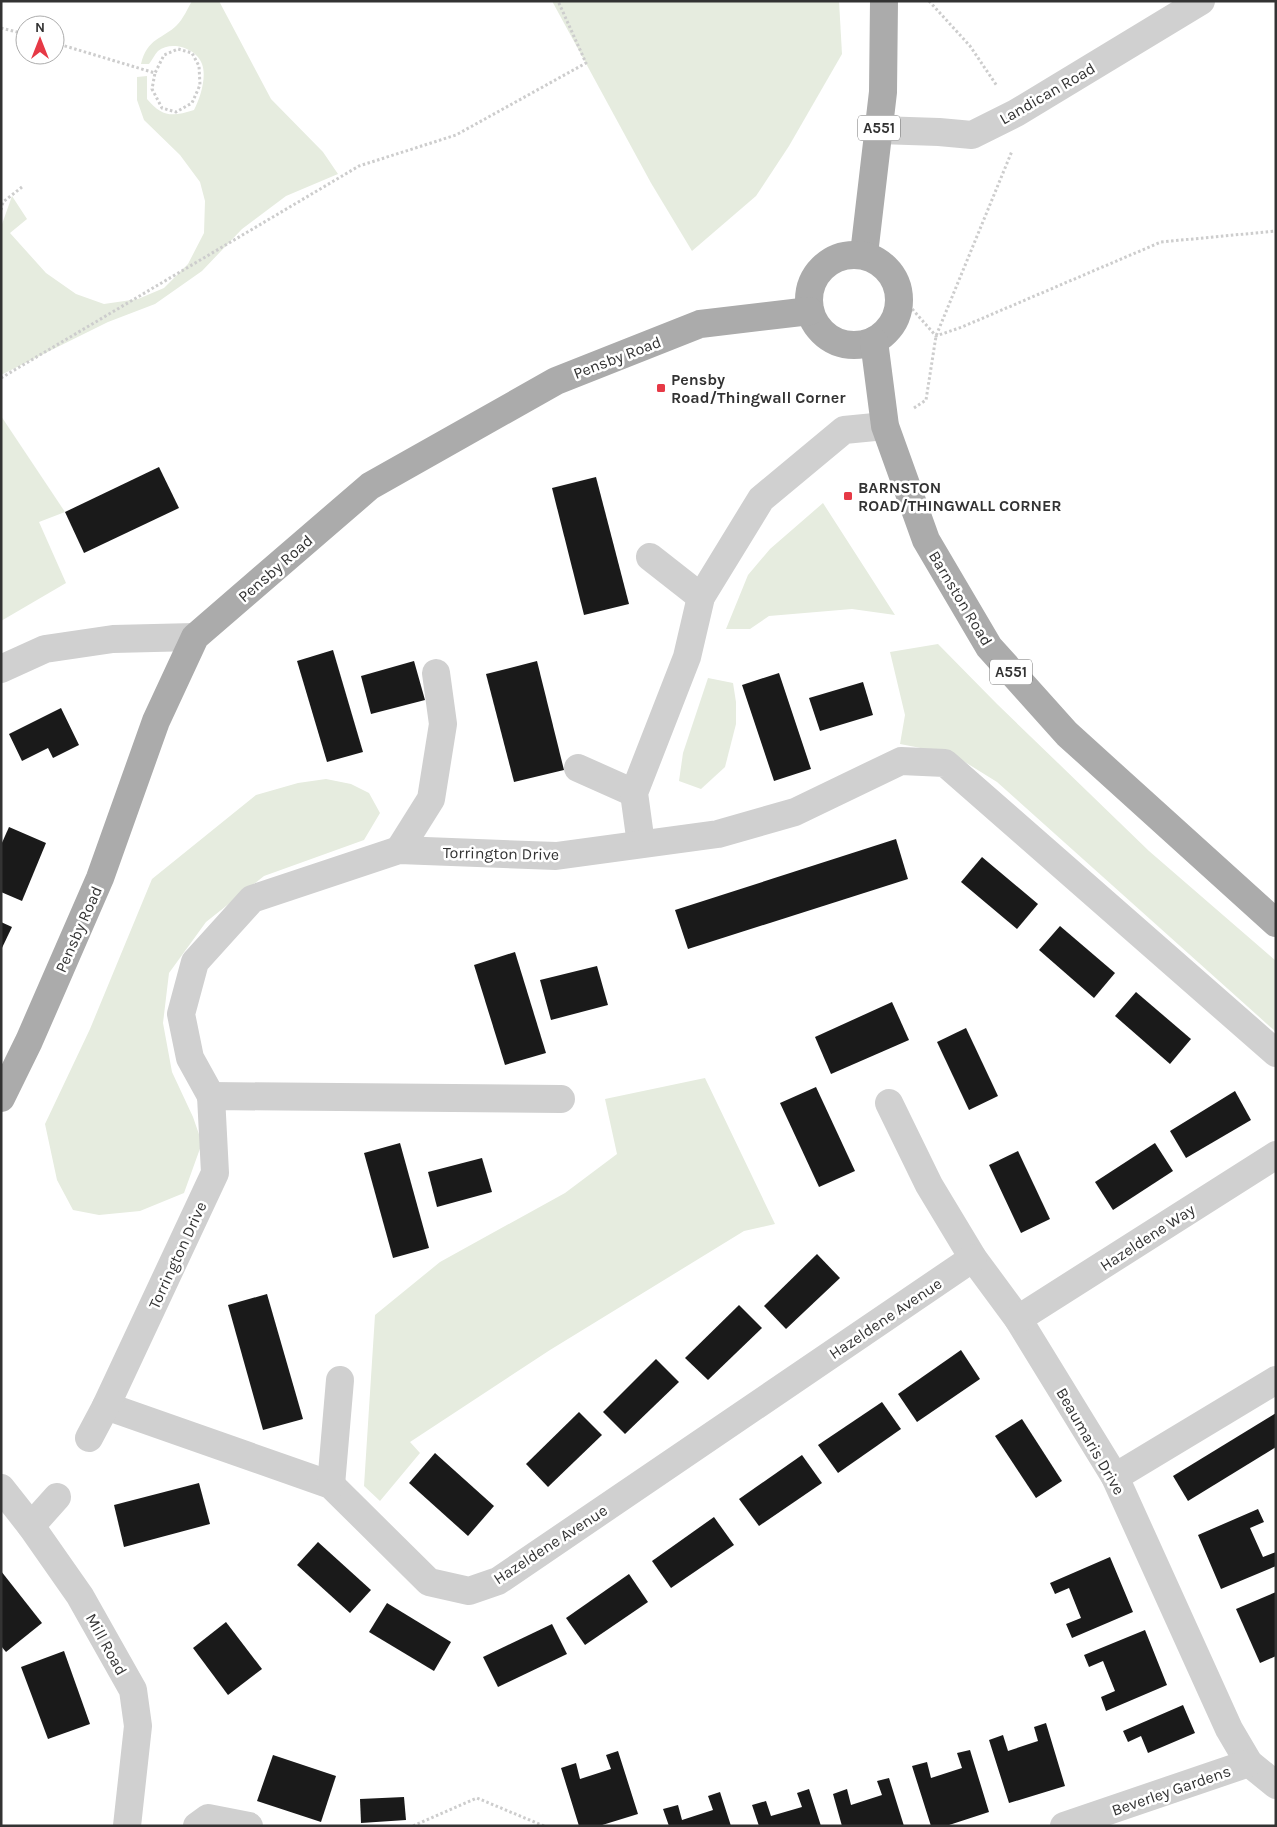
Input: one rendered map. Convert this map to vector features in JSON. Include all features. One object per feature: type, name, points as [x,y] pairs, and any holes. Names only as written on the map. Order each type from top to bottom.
[{"type":"main road","name":"A551","points":[[864,254],[883,92],[884,1]]},
{"type":"main road","points":[[864,254],[883,263],[899,286],[900,305],[893,325],[874,341],[857,345],[837,342],[818,328],[810,311],[810,287],[818,271],[836,257],[864,254]]},
{"type":"main road","name":"Pensby Road","points":[[1,1098],[29,1041],[100,878],[156,721],[195,637],[370,486],[556,381],[700,324],[810,311]]},
{"type":"main road","name":"Barnston Road","points":[[874,341],[885,426],[926,540],[988,647],[1066,734],[1276,923]]},
{"type":"street","name":"Landican Road","points":[[878,130],[972,134],[1016,113],[1201,1]]},
{"type":"street","points":[[641,844],[634,793],[687,657],[701,597],[761,499],[844,430],[885,426]]},
{"type":"street","points":[[650,557],[701,597]]},
{"type":"street","points":[[1,668],[45,648],[114,638],[195,637]]},
{"type":"street","points":[[399,850],[431,800],[444,724],[436,673]]},
{"type":"street","name":"Torrington Drive","points":[[89,1438],[106,1406],[215,1173],[211,1096],[190,1058],[181,1014],[195,962],[252,899],[399,850],[556,856],[718,834],[795,812],[901,761],[945,763],[1276,1054]]},
{"type":"street","points":[[578,768],[634,793]]},
{"type":"street","points":[[211,1096],[561,1099]]},
{"type":"street","name":"Beaumaris Drive","points":[[889,1103],[929,1185],[973,1258],[1018,1319],[1115,1477],[1229,1729],[1249,1764],[1276,1786]]},
{"type":"street","name":"Hazeldene Way","points":[[1018,1319],[1276,1155]]},
{"type":"street","name":"Hazeldene Avenue","points":[[106,1406],[331,1485],[429,1582],[469,1591],[498,1581],[973,1258]]},
{"type":"street","points":[[331,1485],[340,1380]]},
{"type":"street","points":[[1115,1477],[1276,1380]]},
{"type":"street","name":"Mill Road","points":[[1,1488],[31,1526],[80,1596],[133,1690],[138,1726],[126,1826]]},
{"type":"street","points":[[31,1526],[57,1497]]},
{"type":"street","name":"Beverley Gardens","points":[[1064,1826],[1249,1764]]},
{"type":"street","points":[[197,1826],[208,1818],[249,1826]]},
{"type":"path","points":[[1,378],[359,166],[456,134],[586,64],[558,1]]},
{"type":"path","points":[[885,426],[926,400],[936,336],[1012,151],[1016,113],[970,46],[928,1]]},
{"type":"path","points":[[1,28],[15,32]]},
{"type":"path","points":[[65,46],[155,73]]},
{"type":"path","points":[[178,49],[192,54],[199,66],[200,85],[192,103],[176,112],[162,108],[152,89],[155,73],[164,55],[178,49]]},
{"type":"path","points":[[1,210],[3,202],[22,187]]},
{"type":"path","points":[[936,336],[962,327],[1161,242],[1276,231]]},
{"type":"path","points":[[899,294],[936,336]]},
{"type":"path","points":[[413,1826],[477,1798],[544,1826]]},
{"type":"shaded area","points":[[192,1],[219,1],[271,99],[323,152],[338,174],[286,196],[242,229],[202,271],[155,304],[108,322],[1,375],[1,227],[12,196],[27,219],[10,233],[46,273],[76,294],[104,304],[138,299],[164,288],[188,264],[204,233],[205,201],[200,182],[180,155],[144,120],[137,100],[137,77],[147,76],[147,99],[152,105],[168,114],[179,114],[194,110],[204,75],[202,64],[195,54],[190,50],[170,46],[158,51],[149,64],[141,64],[151,44],[177,25]]},
{"type":"shaded area","points":[[552,1],[839,1],[842,54],[789,146],[756,196],[692,251],[651,183]]},
{"type":"shaded area","points":[[1,416],[65,512],[39,522],[66,583],[1,621]]},
{"type":"shaded area","points":[[823,503],[895,615],[852,609],[769,616],[750,629],[726,629],[748,575],[770,549]]},
{"type":"shaded area","points":[[938,644],[997,704],[1149,851],[1276,961],[1276,1032],[997,782],[952,754],[900,744],[905,715],[890,652]]},
{"type":"shaded area","points":[[708,678],[733,683],[736,702],[736,724],[725,767],[701,789],[679,781],[683,753]]},
{"type":"shaded area","points":[[326,779],[351,784],[369,793],[380,813],[364,840],[264,876],[206,922],[169,973],[163,1023],[172,1072],[193,1117],[202,1143],[184,1193],[140,1211],[99,1215],[73,1210],[57,1180],[45,1124],[90,1029],[152,879],[256,795],[298,783]]},
{"type":"shaded area","points":[[705,1078],[775,1224],[744,1231],[550,1350],[410,1442],[420,1453],[380,1501],[364,1486],[375,1315],[440,1262],[565,1193],[617,1154],[605,1099]]},
{"type":"building","points":[[159,467],[179,508],[84,553],[65,512]]},
{"type":"building","points":[[596,477],[629,604],[584,615],[552,488]]},
{"type":"building","points":[[333,650],[363,752],[327,762],[297,661]]},
{"type":"building","points":[[414,661],[425,700],[371,714],[361,676]]},
{"type":"building","points":[[537,661],[564,770],[514,782],[486,674]]},
{"type":"building","points":[[779,673],[811,769],[774,781],[742,685]]},
{"type":"building","points":[[863,682],[873,715],[820,731],[809,698]]},
{"type":"building","points":[[61,708],[79,745],[53,758],[48,748],[22,761],[9,734]]},
{"type":"building","points":[[9,827],[46,843],[22,901],[1,892],[1,845]]},
{"type":"building","points":[[896,839],[908,879],[688,949],[675,910]]},
{"type":"building","points":[[982,857],[1038,904],[1017,929],[961,882]]},
{"type":"building","points":[[1,922],[12,927],[1,950]]},
{"type":"building","points":[[1060,926],[1115,973],[1094,998],[1039,950]]},
{"type":"building","points":[[515,952],[546,1053],[505,1065],[474,965]]},
{"type":"building","points":[[597,966],[608,1005],[551,1020],[540,980]]},
{"type":"building","points":[[1136,992],[1191,1039],[1170,1064],[1115,1016]]},
{"type":"building","points":[[892,1002],[909,1040],[831,1074],[815,1037]]},
{"type":"building","points":[[966,1028],[998,1096],[969,1110],[937,1042]]},
{"type":"building","points":[[816,1087],[855,1171],[819,1187],[780,1103]]},
{"type":"building","points":[[1235,1091],[1251,1120],[1186,1158],[1170,1131]]},
{"type":"building","points":[[400,1143],[429,1248],[393,1258],[364,1153]]},
{"type":"building","points":[[1155,1143],[1173,1171],[1113,1210],[1095,1182]]},
{"type":"building","points":[[1018,1151],[1050,1219],[1021,1233],[989,1165]]},
{"type":"building","points":[[482,1158],[492,1192],[437,1207],[428,1172]]},
{"type":"building","points":[[817,1254],[840,1278],[786,1329],[764,1306]]},
{"type":"building","points":[[267,1294],[303,1419],[263,1430],[228,1305]]},
{"type":"building","points":[[739,1305],[762,1328],[708,1380],[685,1358]]},
{"type":"building","points":[[961,1350],[980,1379],[917,1422],[898,1394]]},
{"type":"building","points":[[656,1359],[679,1382],[625,1434],[603,1412]]},
{"type":"building","points":[[882,1402],[901,1429],[838,1473],[818,1445]]},
{"type":"building","points":[[579,1412],[602,1435],[548,1487],[526,1464]]},
{"type":"building","points":[[1276,1413],[1276,1447],[1188,1501],[1173,1476]]},
{"type":"building","points":[[1022,1419],[1062,1481],[1036,1498],[995,1436]]},
{"type":"building","points":[[435,1453],[494,1506],[468,1536],[409,1483]]},
{"type":"building","points":[[802,1455],[822,1483],[759,1526],[739,1499]]},
{"type":"building","points":[[199,1483],[210,1524],[124,1547],[114,1505]]},
{"type":"building","points":[[1258,1509],[1264,1522],[1250,1528],[1263,1557],[1276,1552],[1276,1566],[1221,1589],[1198,1535]]},
{"type":"building","points":[[714,1517],[734,1545],[671,1588],[652,1561]]},
{"type":"building","points":[[318,1542],[371,1590],[350,1613],[297,1565]]},
{"type":"building","points":[[1110,1557],[1133,1612],[1072,1638],[1066,1624],[1081,1618],[1069,1588],[1055,1594],[1050,1583]]},
{"type":"building","points":[[1,1571],[42,1623],[6,1652],[1,1646]]},
{"type":"building","points":[[629,1574],[648,1602],[585,1645],[566,1618]]},
{"type":"building","points":[[1276,1592],[1276,1656],[1260,1663],[1236,1609]]},
{"type":"building","points":[[387,1603],[451,1642],[434,1671],[369,1632]]},
{"type":"building","points":[[226,1622],[262,1669],[228,1695],[193,1648]]},
{"type":"building","points":[[552,1624],[567,1654],[498,1687],[483,1657]]},
{"type":"building","points":[[1145,1630],[1167,1685],[1106,1711],[1101,1697],[1115,1691],[1103,1661],[1089,1667],[1084,1655]]},
{"type":"building","points":[[64,1651],[90,1724],[48,1739],[21,1667]]},
{"type":"building","points":[[1183,1705],[1195,1733],[1148,1753],[1141,1736],[1128,1742],[1123,1731]]},
{"type":"building","points":[[1046,1723],[1065,1786],[1009,1803],[989,1740],[1003,1735],[1008,1751],[1038,1741],[1034,1727]]},
{"type":"building","points":[[970,1750],[989,1812],[946,1826],[931,1826],[912,1766],[927,1762],[931,1778],[962,1768],[957,1753]]},
{"type":"building","points":[[618,1751],[638,1814],[599,1826],[579,1826],[561,1768],[576,1763],[580,1779],[611,1769],[606,1755]]},
{"type":"building","points":[[273,1755],[336,1776],[321,1822],[257,1801]]},
{"type":"building","points":[[889,1778],[904,1826],[842,1826],[833,1794],[847,1789],[851,1805],[882,1795],[877,1781]]},
{"type":"building","points":[[809,1789],[821,1826],[759,1826],[752,1805],[766,1801],[771,1816],[802,1807],[797,1793]]},
{"type":"building","points":[[720,1792],[731,1826],[669,1826],[663,1809],[678,1805],[682,1820],[713,1810],[708,1796]]},
{"type":"building","points":[[404,1797],[406,1820],[361,1823],[360,1799]]},
{"type":"place","name":"Pensby Road/Thingwall Corner","points":[[661,388]]},
{"type":"place","name":"BARNSTON ROAD/THINGWALL CORNER","points":[[848,496]]}]
